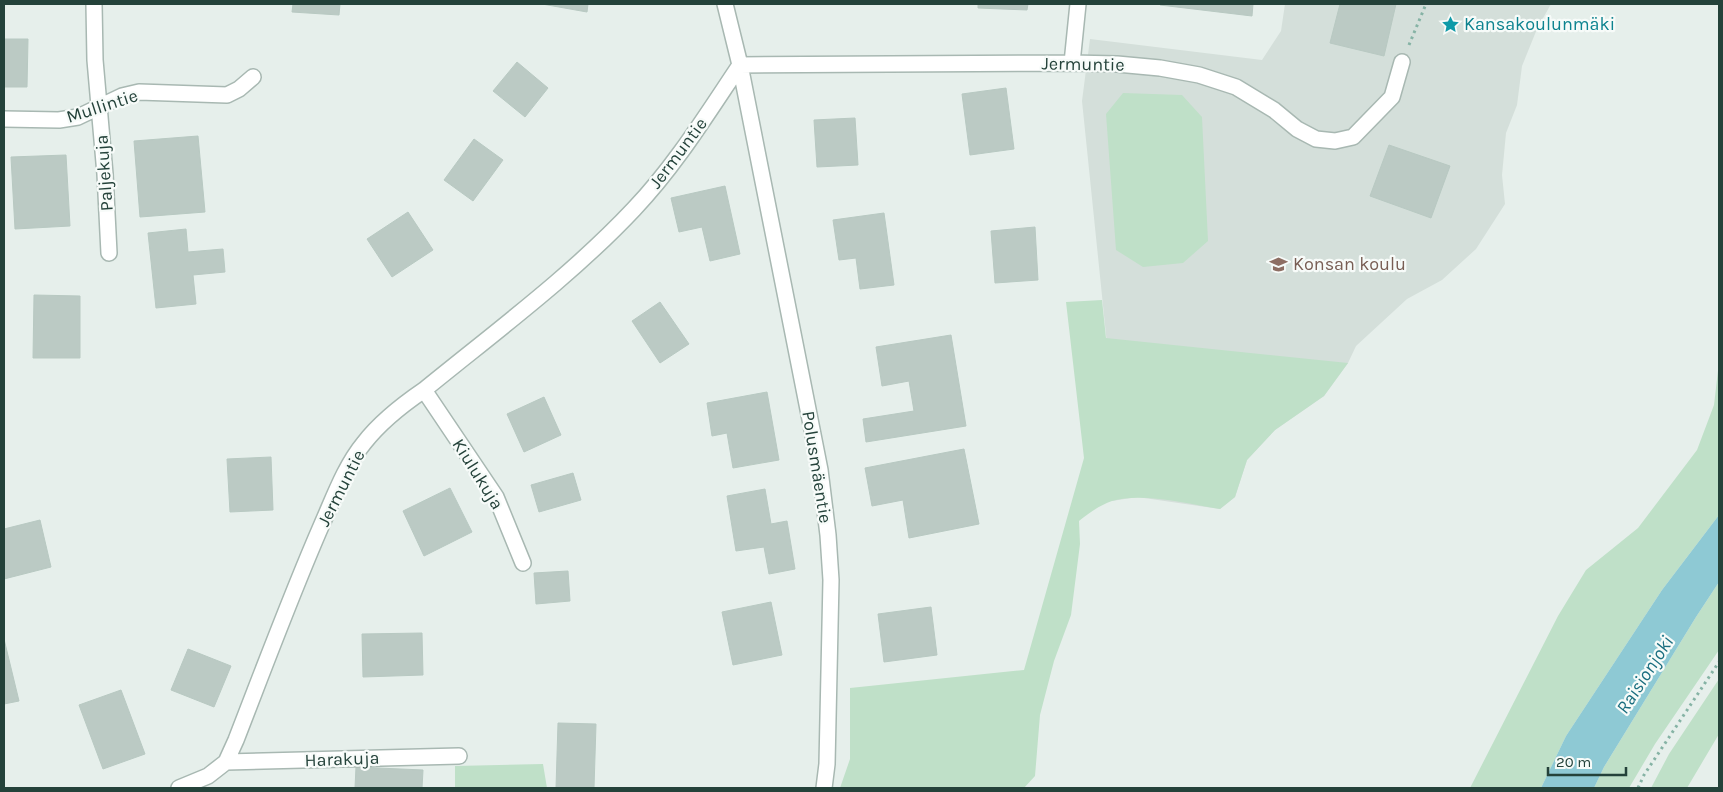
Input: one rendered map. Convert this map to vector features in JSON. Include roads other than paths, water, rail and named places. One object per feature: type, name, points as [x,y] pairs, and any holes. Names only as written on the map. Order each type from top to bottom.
[{"type":"street","name":"Paljekuja","points":[[94,4],[95,60],[100,106],[109,253]]},
{"type":"street","name":"Polusmäentie","points":[[725,4],[740,65],[820,470],[831,580],[827,764],[824,788]]},
{"type":"street","points":[[1072,63],[1078,4]]},
{"type":"street","name":"Jermuntie","points":[[179,788],[208,776],[226,762],[312,547],[350,464],[363,443],[383,422],[564,275],[606,238],[636,208],[669,168],[740,65],[1072,63],[1118,64],[1160,68],[1199,75],[1236,87],[1274,110],[1297,129],[1316,138],[1334,141],[1353,137],[1392,97],[1402,62]]},
{"type":"street","name":"Mullintie","points":[[4,119],[60,120],[78,117],[122,96],[139,92],[227,95],[239,89],[253,77]]},
{"type":"street","name":"Kiulukuja","points":[[424,390],[496,497],[524,563]]},
{"type":"street","name":"Harakuja","points":[[226,762],[459,756]]},
{"type":"water","name":"Raisionjoki","points":[[1719,515],[1719,582],[1604,767],[1594,788],[1541,788],[1566,736],[1662,590]]},
{"type":"place","name":"Kansakoulunmäki","points":[[1450,24]]},
{"type":"place","name":"Konsan koulu","points":[[1279,264]]}]
